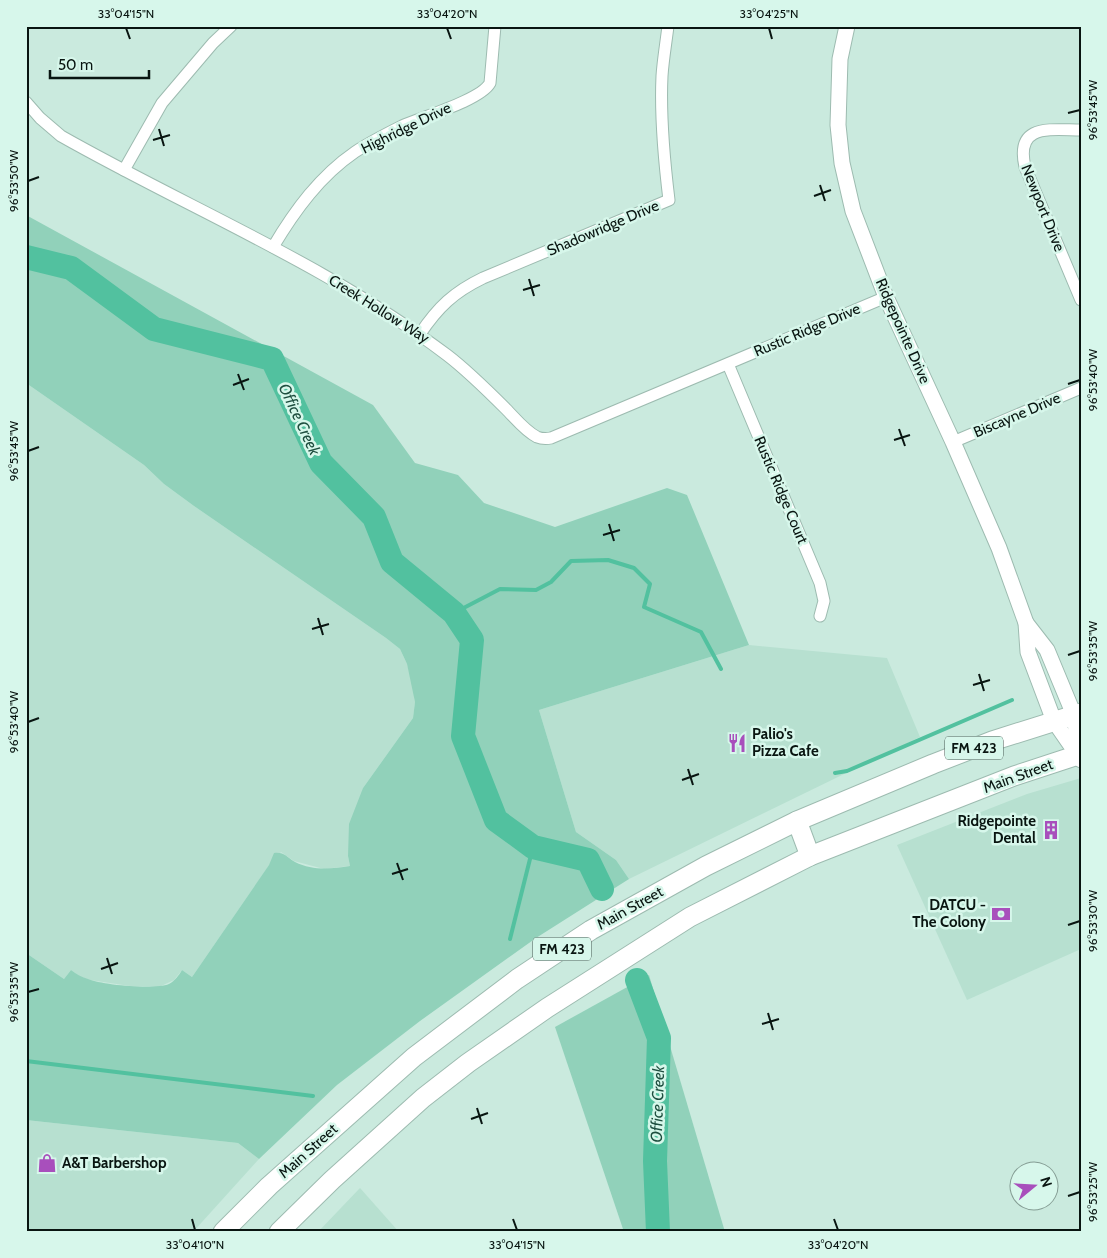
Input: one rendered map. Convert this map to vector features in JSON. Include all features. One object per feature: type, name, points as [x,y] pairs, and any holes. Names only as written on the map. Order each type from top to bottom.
[{"type":"main road","name":"Main Street","points":[[223,1232],[269,1186],[414,1057],[517,979],[591,930],[706,866],[797,821],[992,741],[1077,714]]},
{"type":"main road","name":"Main Street","points":[[279,1232],[332,1180],[416,1105],[476,1057],[547,1008],[690,917],[810,856],[1014,776],[1080,756]]},
{"type":"main road","points":[[797,821],[810,856]]},
{"type":"street","points":[[124,170],[162,103],[213,43],[232,26]]},
{"type":"street","name":"Highridge Drive","points":[[274,247],[285,227],[309,193],[354,153],[403,126],[464,101],[487,88],[490,83],[495,26]]},
{"type":"street","name":"Shadowridge Drive","points":[[420,334],[432,316],[449,299],[464,288],[483,278],[669,200],[662,114],[662,77],[668,26]]},
{"type":"street","name":"Ridgepointe Drive","points":[[848,26],[840,59],[838,125],[842,163],[853,211],[886,297],[953,442],[999,548],[1026,623],[1028,652],[1054,721],[1080,756]]},
{"type":"street","name":"Creek Hollow Way","points":[[26,102],[40,118],[61,136],[274,247],[348,288],[420,334],[483,386],[536,437],[551,438],[728,364]]},
{"type":"street","name":"Newport Drive","points":[[1081,130],[1041,130],[1031,134],[1024,142],[1022,154],[1025,167],[1081,300]]},
{"type":"street","name":"Rustic Ridge Drive","points":[[728,364],[886,297]]},
{"type":"street","name":"Rustic Ridge Court","points":[[728,364],[820,583],[824,601],[820,616]]},
{"type":"street","name":"Biscayne Drive","points":[[953,442],[1081,388]]},
{"type":"street","name":"Ridgepointe Drive","points":[[1026,623],[1047,650],[1077,714],[1080,756]]},
{"type":"shaded area","points":[[26,215],[373,405],[415,463],[458,475],[484,503],[555,527],[667,488],[687,495],[749,645],[539,710],[576,832],[616,860],[629,879],[536,938],[420,1021],[337,1085],[259,1159],[238,1143],[26,1120],[26,953],[64,979],[71,970],[85,978],[116,985],[162,986],[175,980],[182,970],[192,977],[269,865],[274,853],[283,854],[295,862],[309,867],[350,866],[348,856],[349,824],[363,788],[413,718],[415,702],[407,664],[400,649],[386,638],[194,506],[164,484],[144,465],[26,383]]},
{"type":"shaded area","points":[[26,383],[144,465],[164,484],[194,506],[386,638],[400,649],[413,685],[415,702],[413,718],[363,788],[348,856],[350,866],[324,869],[294,861],[281,852],[270,864],[192,977],[182,970],[174,980],[159,987],[130,986],[90,980],[79,976],[71,970],[64,979],[26,953]]},
{"type":"shaded area","points":[[749,645],[887,658],[920,737],[629,879],[616,860],[576,832],[539,710]]},
{"type":"shaded area","points":[[1081,778],[1081,949],[967,1000],[897,845],[1027,794]]},
{"type":"shaded area","points":[[649,975],[725,1232],[624,1232],[555,1027]]},
{"type":"shaded area","points":[[26,1120],[238,1143],[259,1159],[193,1232],[28,1232],[26,1230]]},
{"type":"shaded area","points":[[360,1188],[399,1232],[318,1232]]},
{"type":"waterway","name":"Office Creek","points":[[26,257],[71,268],[154,329],[272,359],[321,463],[374,517],[392,562],[454,613],[472,640],[463,736],[496,820],[533,847],[588,860],[602,889]]},
{"type":"waterway","points":[[454,613],[500,589],[536,590],[551,582],[571,561],[608,560],[634,568],[650,584],[644,607],[701,632],[721,669]]},
{"type":"waterway","points":[[835,773],[847,771],[1012,700]]},
{"type":"waterway","points":[[510,939],[533,847]]},
{"type":"waterway","name":"Office Creek","points":[[637,980],[659,1038],[655,1161],[658,1232]]},
{"type":"waterway","points":[[26,1061],[313,1096]]},
{"type":"place","name":"Palio's Pizza Cafe","points":[[737,743]]},
{"type":"place","name":"Ridgepointe Dental","points":[[1051,830]]},
{"type":"place","name":"DATCU - The Colony","points":[[1001,914]]},
{"type":"place","name":"A&T Barbershop","points":[[47,1163]]}]
